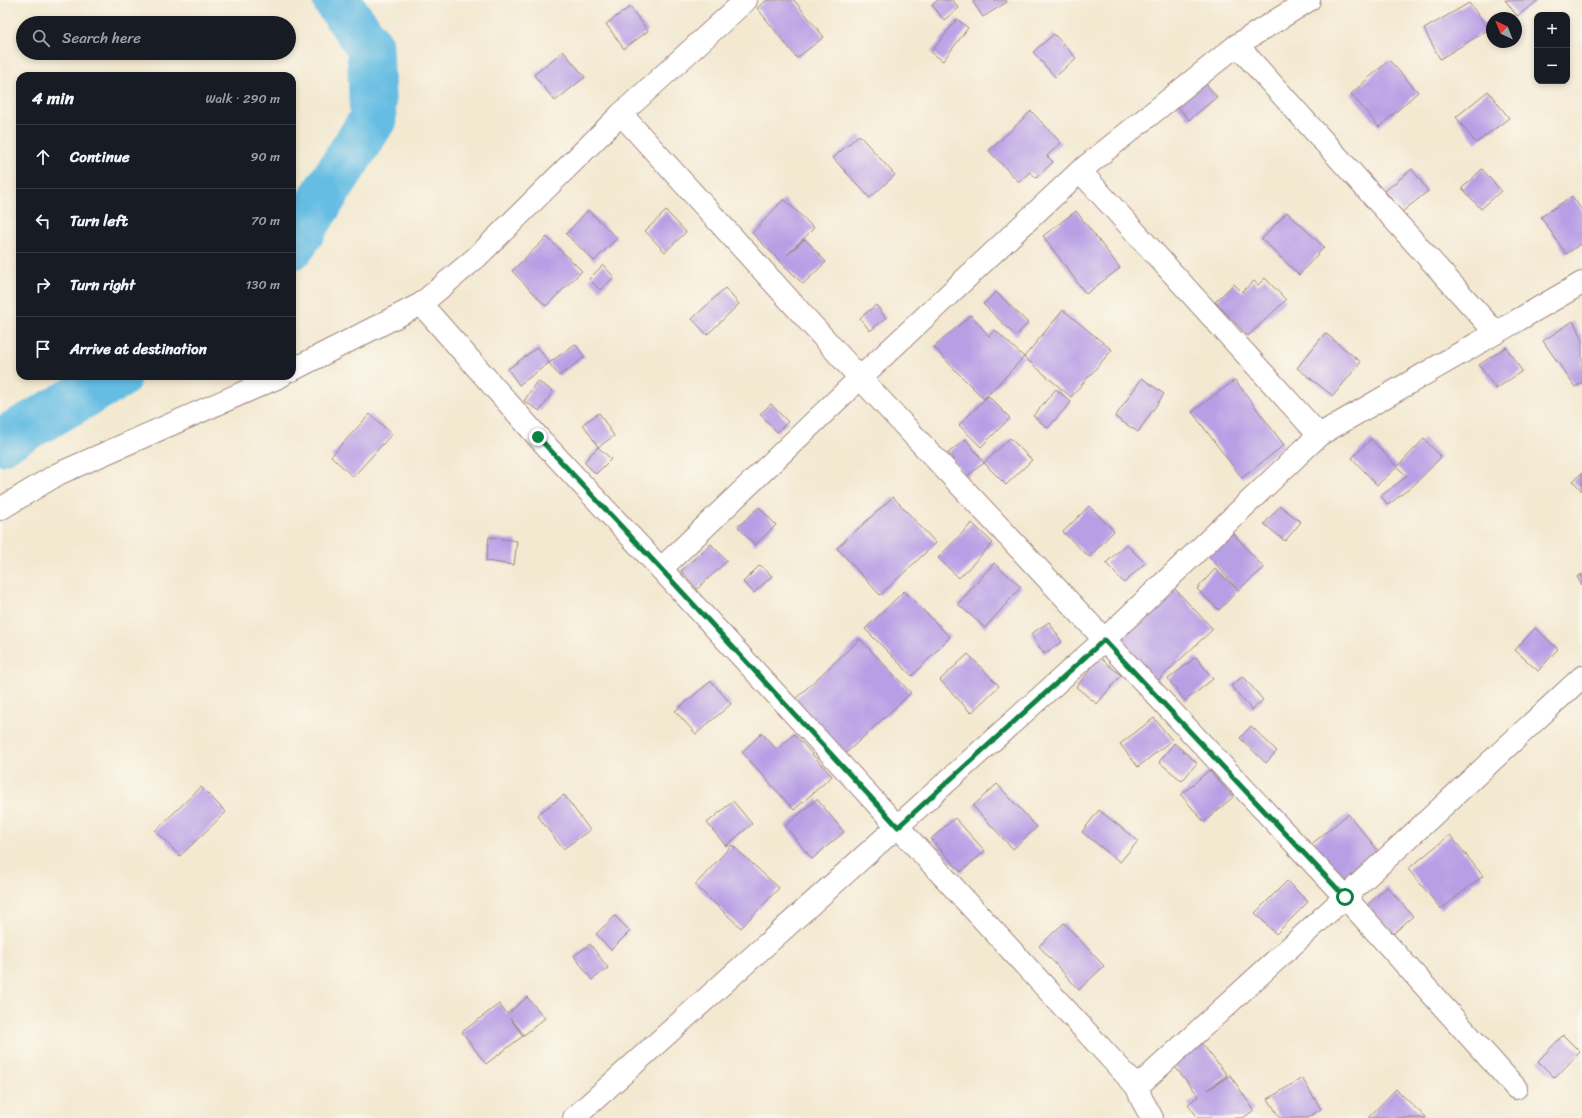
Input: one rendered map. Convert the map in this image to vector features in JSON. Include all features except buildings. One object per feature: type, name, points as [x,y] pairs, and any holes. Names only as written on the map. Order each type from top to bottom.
[{"type":"street","points":[[296,368],[421,304],[478,256],[621,114],[746,0]]},
{"type":"street","points":[[661,569],[860,378],[1080,171],[1237,45],[1309,0]]},
{"type":"street","points":[[1237,45],[1496,333]]},
{"type":"street","points":[[621,114],[860,378],[1345,897],[1516,1088]]},
{"type":"street","points":[[1080,171],[1319,435]]},
{"type":"street","points":[[574,1118],[1104,640],[1319,435],[1582,283]]},
{"type":"street","points":[[421,304],[538,437],[1137,1087],[1152,1118]]},
{"type":"street","points":[[0,509],[58,474],[272,380]]},
{"type":"street","points":[[1137,1087],[1345,897],[1582,677]]},
{"type":"waterway","points":[[296,240],[373,119],[370,47],[336,0]]},
{"type":"waterway","points":[[0,442],[111,380]]},
{"type":"route","points":[[538,437],[898,827],[1104,640],[1345,897]]}]
